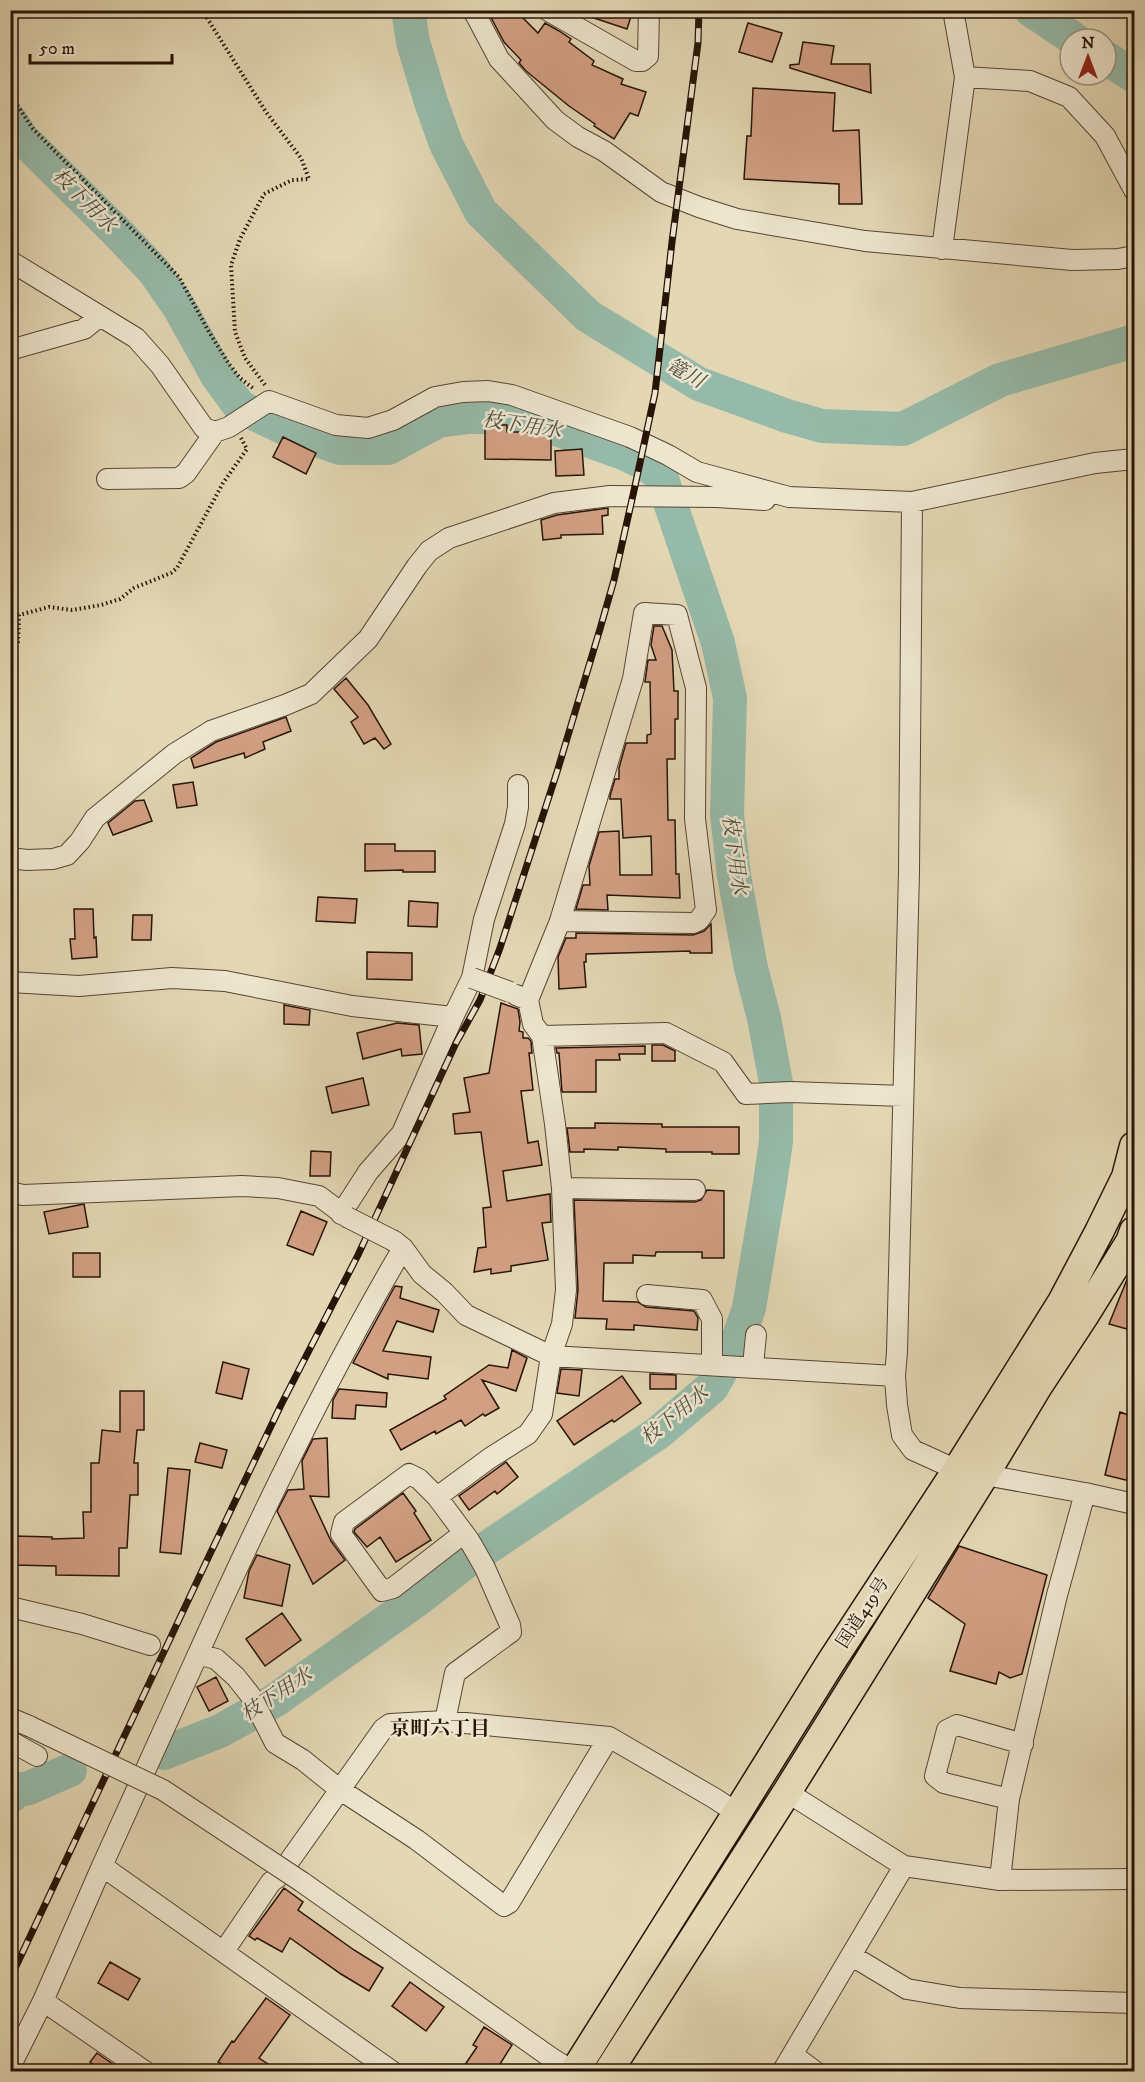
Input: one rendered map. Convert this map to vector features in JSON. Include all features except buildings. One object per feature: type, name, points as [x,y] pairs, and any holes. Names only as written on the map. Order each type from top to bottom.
[{"type":"highway","name":"国道419号","points":[[574,2071],[831,1662],[957,1470],[1062,1302],[1126,1177],[1134,1146]]},
{"type":"highway","name":"国道419号","points":[[608,2072],[787,1792],[1038,1386],[1130,1242],[1134,1231]]},
{"type":"street","points":[[473,10],[499,59],[555,120],[578,137],[604,151],[661,192],[699,207],[737,219],[865,241],[1072,260],[1119,259],[1134,256]]},
{"type":"street","points":[[547,10],[636,61],[642,61],[648,56],[649,10]]},
{"type":"street","points":[[942,249],[964,77],[953,10]]},
{"type":"street","points":[[964,77],[1030,81],[1069,97],[1105,136],[1134,190]]},
{"type":"street","points":[[10,261],[136,338],[160,365],[204,428],[226,428]]},
{"type":"street","points":[[10,350],[84,329],[100,316]]},
{"type":"street","points":[[106,478],[179,478],[186,474],[226,428],[265,404],[336,425],[368,428],[393,420],[435,397],[480,391],[512,395],[630,437],[697,472],[789,497]]},
{"type":"street","points":[[10,858],[53,860],[67,855],[80,841],[95,818],[174,754],[211,731],[311,694],[368,639],[429,551],[449,538],[554,503],[610,496],[717,497],[761,500],[789,497],[912,502],[1095,463],[1134,459]]},
{"type":"street","points":[[912,502],[909,872],[895,1376],[902,1435],[913,1450],[957,1470],[1134,1504]]},
{"type":"street","points":[[519,996],[560,921],[633,678],[644,613],[677,615],[696,688],[695,819],[706,910],[699,920],[693,923],[560,921]]},
{"type":"street","points":[[344,1216],[368,1172],[402,1133],[472,978],[484,919],[515,824],[518,785]]},
{"type":"street","points":[[10,982],[79,986],[172,978],[225,981],[352,1006],[453,1017]]},
{"type":"street","points":[[437,1497],[490,1458],[528,1434],[542,1414],[551,1356],[562,1324],[566,1290],[562,1188],[542,1036],[519,996],[472,978]]},
{"type":"street","points":[[542,1036],[666,1033],[723,1062],[746,1094],[791,1092],[903,1096]]},
{"type":"street","points":[[10,1192],[23,1195],[242,1186],[319,1196],[344,1216],[398,1245],[422,1274],[444,1292],[466,1316],[551,1356],[895,1376]]},
{"type":"street","points":[[562,1188],[695,1190]]},
{"type":"street","points":[[10,2067],[43,2001],[102,1866],[288,1459],[376,1293],[398,1245]]},
{"type":"street","points":[[647,1295],[702,1300],[712,1319],[712,1365]]},
{"type":"street","points":[[750,1366],[756,1335]]},
{"type":"street","points":[[445,1721],[456,1673],[511,1632],[510,1624],[485,1568],[466,1536],[437,1497],[419,1479],[410,1474],[344,1522],[341,1534],[382,1591],[393,1588],[466,1536]]},
{"type":"street","points":[[1000,1880],[1009,1799],[1057,1595],[1085,1493]]},
{"type":"street","points":[[10,1607],[82,1624],[150,1646]]},
{"type":"street","points":[[198,1654],[216,1659],[236,1677],[251,1696],[274,1743],[303,1760],[339,1789],[417,1840],[504,1906],[509,1903],[609,1737]]},
{"type":"street","points":[[10,1718],[163,1790],[302,1882],[550,2057],[574,2071]]},
{"type":"street","points":[[224,1951],[339,1789],[383,1729],[390,1724],[445,1721],[609,1737],[714,1798],[737,1814]]},
{"type":"street","points":[[1009,1799],[944,1783],[935,1776],[947,1730],[957,1725],[1023,1744]]},
{"type":"street","points":[[10,1742],[37,1756]]},
{"type":"street","points":[[787,1792],[904,1866],[1000,1880],[1134,1879]]},
{"type":"street","points":[[102,1866],[393,2072]]},
{"type":"street","points":[[816,2072],[787,2063],[904,1866]]},
{"type":"street","points":[[852,1956],[907,1989],[960,1998],[1134,2003]]},
{"type":"street","points":[[43,2001],[146,2072]]},
{"type":"path","points":[[202,10],[266,112],[301,158],[309,179],[292,180],[264,194],[240,239],[231,265],[235,332],[245,358],[265,382],[265,404]]},
{"type":"path","points":[[10,94],[33,129],[179,277],[229,364],[265,404]]},
{"type":"path","points":[[18,643],[19,615],[49,607],[72,610],[101,605],[120,599],[134,588],[171,573],[177,568],[223,483],[248,449],[226,428]]},
{"type":"waterway","name":"篭川","points":[[408,10],[413,42],[446,144],[481,212],[588,316],[699,384],[787,416],[822,426],[903,429],[1000,380],[1134,341]]},
{"type":"waterway","points":[[1031,10],[1058,28]]},
{"type":"waterway","points":[[1118,66],[1134,76]]},
{"type":"waterway","name":"枝下用水","points":[[10,120],[22,138],[154,271],[179,307],[218,377],[240,407],[291,431],[340,448],[388,448],[438,421],[469,417],[497,417],[548,426],[623,453],[646,464],[661,476],[718,643],[730,698],[727,815],[734,876],[776,1083],[776,1141],[749,1308],[738,1340],[712,1387],[658,1433],[463,1564],[421,1597],[274,1701],[220,1731],[164,1753]]},
{"type":"waterway","name":"枝下用水","points":[[10,1797],[18,1790],[29,1788],[70,1770]]},
{"type":"railway","points":[[10,1979],[281,1405],[358,1255],[456,1043],[480,1000],[500,948],[557,772],[614,580],[655,393],[698,43],[699,10]]},
{"type":"district","name":"京町六丁目","points":[[440,1729]]}]
